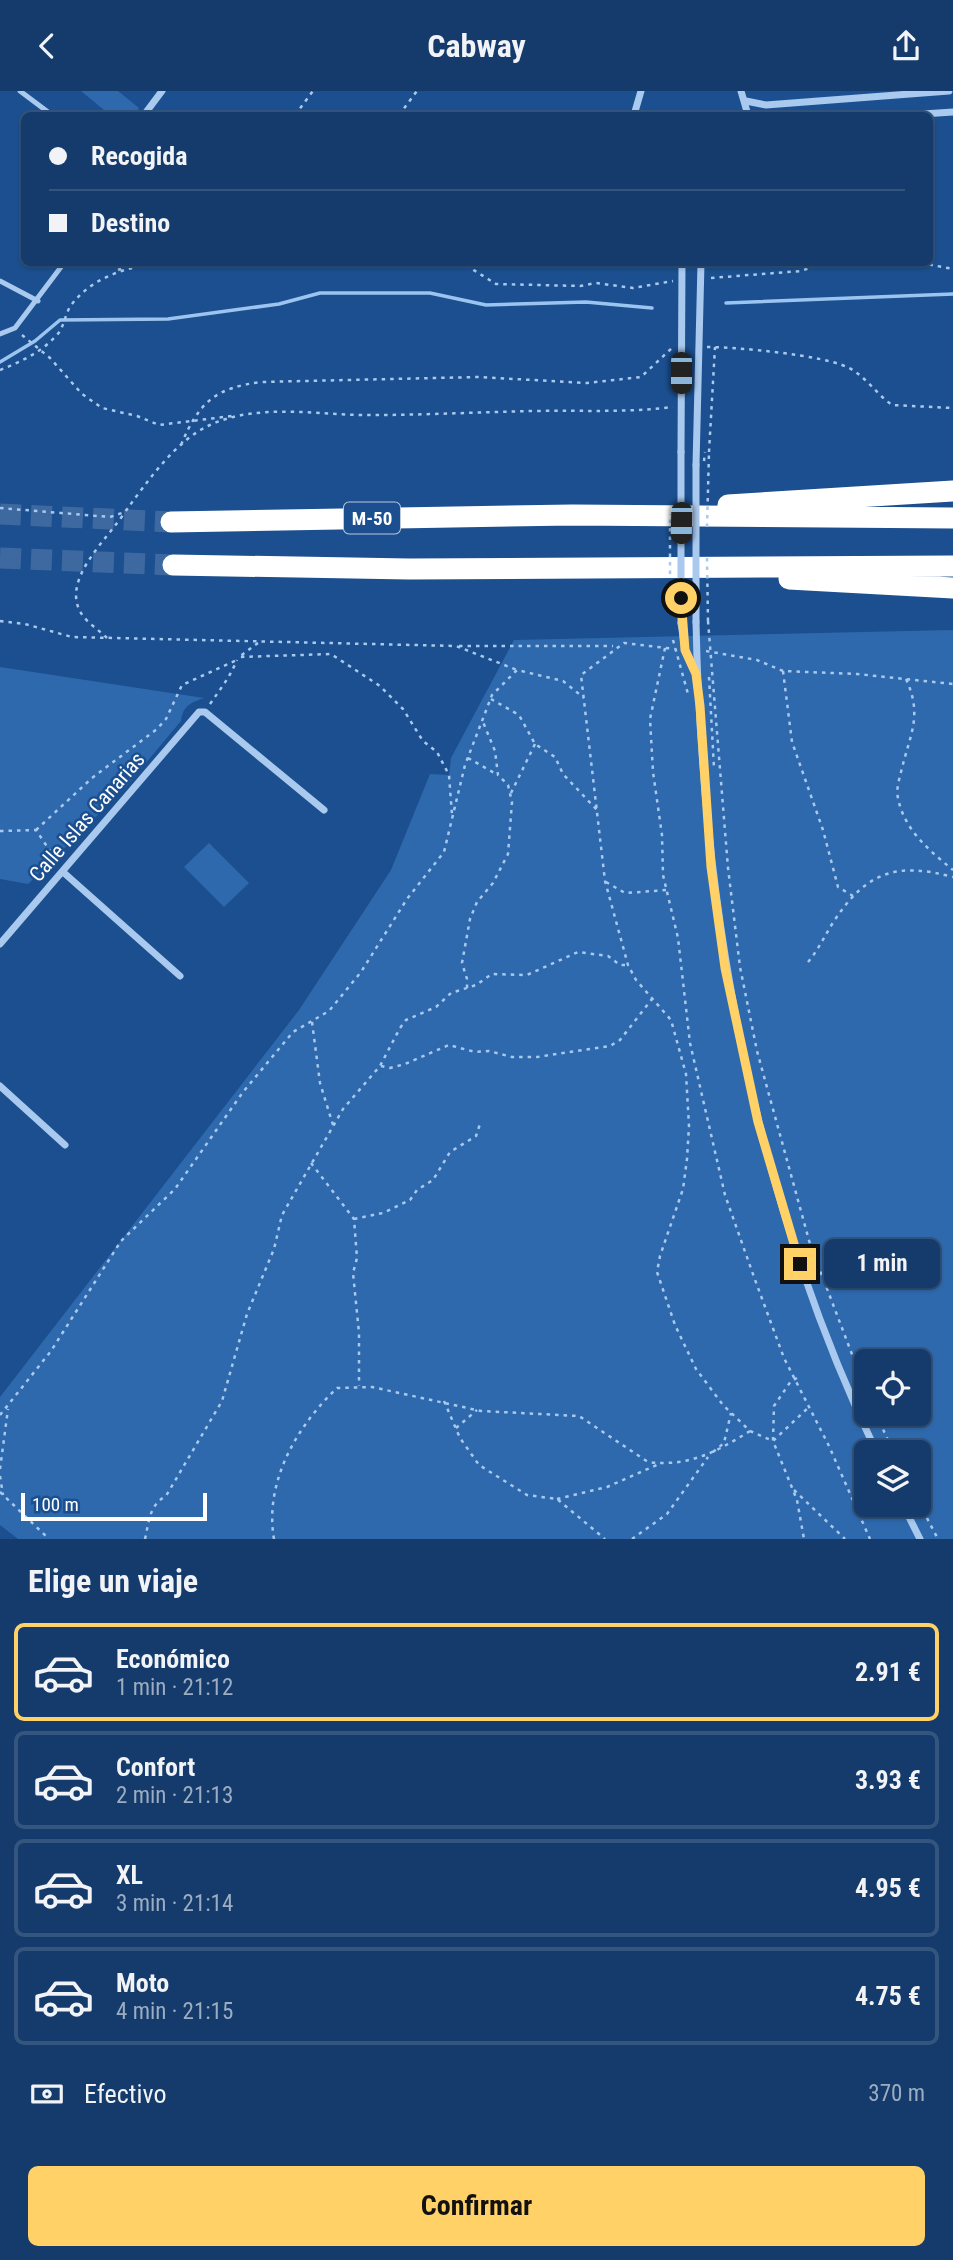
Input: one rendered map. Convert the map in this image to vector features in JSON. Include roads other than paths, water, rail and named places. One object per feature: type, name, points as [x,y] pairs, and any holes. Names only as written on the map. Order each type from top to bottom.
[{"type":"highway","points":[[572,515],[953,491]]},
{"type":"highway","name":"M-50","points":[[171,522],[572,515],[953,518]]},
{"type":"highway","points":[[173,565],[409,569],[953,566]]},
{"type":"highway","points":[[409,569],[489,576],[762,578],[953,588]]},
{"type":"street","points":[[146,112],[162,91]]},
{"type":"street","points":[[635,112],[641,91]]},
{"type":"street","points":[[741,91],[748,112]]},
{"type":"street","points":[[746,101],[766,104],[949,91]]},
{"type":"street","points":[[933,113],[953,112]]},
{"type":"street","points":[[682,266],[681,623],[685,650],[696,674]]},
{"type":"street","points":[[701,266],[696,465],[703,622],[696,674],[718,921],[744,1064],[775,1186],[818,1316],[871,1440]]},
{"type":"street","name":"Calle Islas Canarias","points":[[0,944],[202,712],[324,810]]},
{"type":"street","points":[[63,872],[180,977]]},
{"type":"street","points":[[0,1086],[65,1145]]},
{"type":"street","points":[[909,1517],[920,1539]]},
{"type":"lane","points":[[20,91],[48,112]]},
{"type":"lane","points":[[0,334],[15,328],[62,266]]},
{"type":"lane","points":[[0,281],[38,301]]},
{"type":"waterway","points":[[0,362],[35,341],[60,320],[168,319],[279,304],[320,293],[430,293],[486,305],[586,302],[652,308]]},
{"type":"waterway","points":[[726,303],[953,294]]},
{"type":"tunnel","points":[[0,514],[171,522]]},
{"type":"tunnel","points":[[0,558],[173,565]]}]
